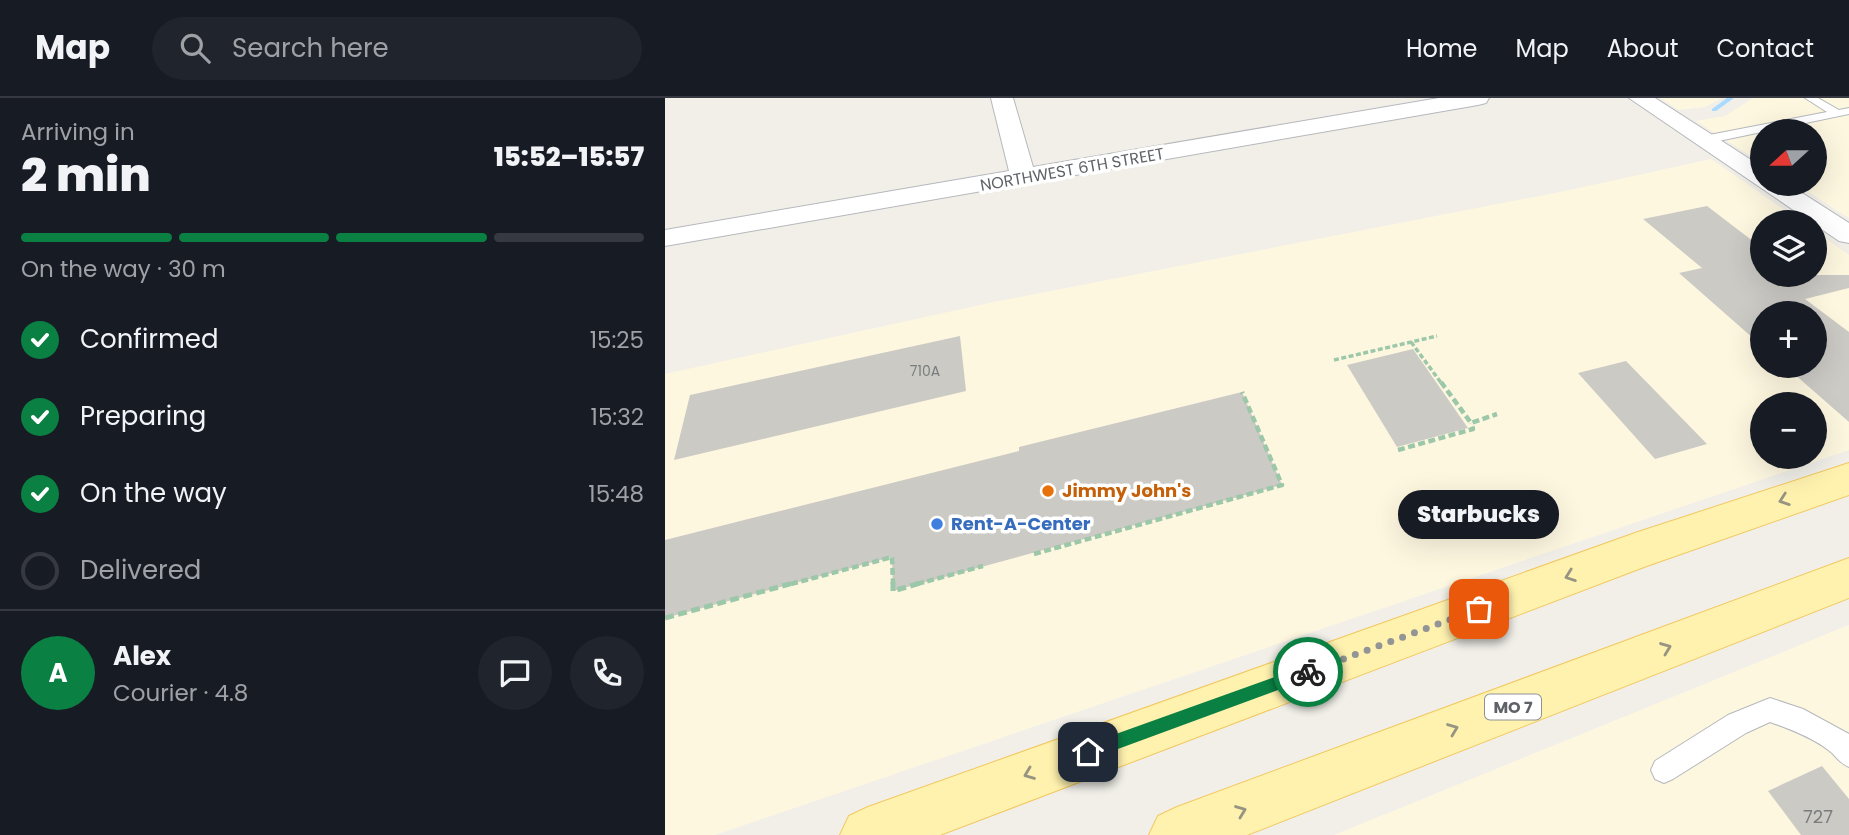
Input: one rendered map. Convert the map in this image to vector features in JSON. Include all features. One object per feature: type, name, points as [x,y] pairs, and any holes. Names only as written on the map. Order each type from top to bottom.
[{"type":"main road","points":[[868,835],[1636,552],[1849,479]]},
{"type":"main road","name":"MO 7","points":[[1177,835],[1849,578]]},
{"type":"street","points":[[1002,98],[1023,177]]},
{"type":"street","name":"NORTHWEST 6TH STREET","points":[[665,238],[1478,98]]},
{"type":"street","points":[[1640,98],[1750,170]]},
{"type":"street","points":[[1790,196],[1849,234]]},
{"type":"lane","points":[[1810,98],[1843,112]]},
{"type":"lane","points":[[1817,119],[1843,112]]},
{"type":"lane","points":[[1704,140],[1750,133]]},
{"type":"lane","points":[[1664,771],[1737,724],[1770,710],[1794,718],[1840,743],[1849,754]]},
{"type":"path","points":[[1334,360],[1437,335]]},
{"type":"path","points":[[1398,450],[1473,429],[1411,342]]},
{"type":"path","points":[[1034,554],[1282,485],[1241,392]]},
{"type":"path","points":[[1471,423],[1497,414]]},
{"type":"path","points":[[665,618],[893,557],[893,591],[983,566]]},
{"type":"shaded area","points":[[1660,98],[1722,98],[1705,107],[1679,110]]},
{"type":"shaded area","points":[[1753,98],[1849,98],[1849,218],[1815,196],[1827,196],[1827,119],[1750,119],[1750,155],[1696,121],[1725,116]]},
{"type":"shaded area","points":[[1711,159],[1750,186],[1750,196],[1764,196],[1785,210],[1750,210],[1750,287],[1827,287],[1827,239],[1849,255],[1849,450],[1827,457],[1827,392],[1750,392],[1750,469],[1793,469],[715,835],[665,835],[665,374],[994,302],[1570,190]]},
{"type":"shaded area","points":[[1849,625],[1849,835],[1334,835]]},
{"type":"building","points":[[1707,206],[1750,239],[1750,287],[1827,287],[1827,275],[1849,275],[1849,288],[1805,299],[1808,301],[1750,301],[1750,335],[1679,273],[1702,268],[1643,219]]},
{"type":"building","points":[[1827,316],[1849,332],[1849,422],[1827,403],[1827,392],[1815,392],[1799,378],[1827,378]]},
{"type":"building","points":[[960,336],[966,391],[674,460],[690,395]]},
{"type":"building","points":[[1413,349],[1468,428],[1397,447],[1347,365]]},
{"type":"building","points":[[1626,361],[1707,444],[1655,459],[1578,373]]},
{"type":"building","points":[[1242,392],[1282,485],[893,591],[892,557],[665,618],[665,540],[1019,451],[1019,447]]},
{"type":"building","points":[[1822,766],[1849,799],[1849,835],[1801,835],[1768,791]]},
{"type":"waterway","points":[[1714,110],[1731,98]]},
{"type":"way so far","points":[[1308,672],[1479,609]]},
{"type":"place","name":"Jimmy John's","points":[[1048,491]]},
{"type":"place","name":"Rent-A-Center","points":[[937,524]]},
{"type":"place","name":"Starbucks","points":[[1479,609]]},
{"type":"route","points":[[1088,752],[1308,672]]}]
